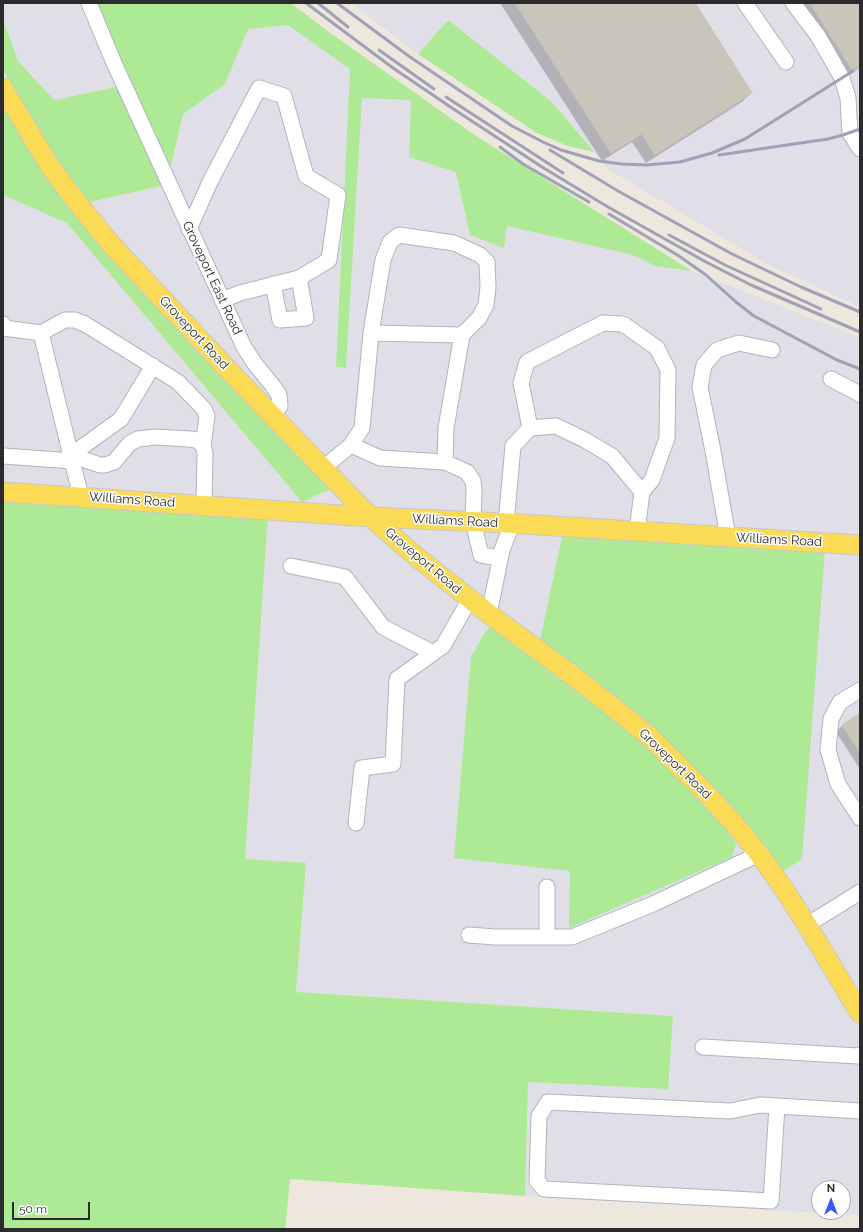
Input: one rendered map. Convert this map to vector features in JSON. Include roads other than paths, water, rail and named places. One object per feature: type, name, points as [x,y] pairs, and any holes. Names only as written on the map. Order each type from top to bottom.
[{"type":"main road","name":"Groveport Road","points":[[3,88],[49,165],[110,243],[272,415],[371,517],[413,554],[489,614],[576,678],[648,735],[714,801],[759,854],[807,924],[860,1013]]},
{"type":"main road","name":"Williams Road","points":[[3,492],[371,517],[509,523],[860,544]]},
{"type":"lane","name":"Groveport East Road","points":[[89,3],[114,63],[244,347],[279,395],[280,406],[272,415]]},
{"type":"lane","points":[[745,3],[786,62]]},
{"type":"lane","points":[[793,3],[818,36],[842,78],[848,98],[855,111],[850,132],[860,149]]},
{"type":"lane","points":[[189,228],[210,182],[259,88],[284,96],[306,176],[338,195],[329,260],[299,278],[240,293],[222,300]]},
{"type":"lane","points":[[323,468],[351,445],[362,428],[371,333],[383,260],[390,242],[399,235],[454,243],[480,255],[487,262],[488,287],[486,305],[479,318],[462,335],[446,428],[445,462]]},
{"type":"lane","points":[[273,284],[280,320],[306,318],[299,278]]},
{"type":"lane","points":[[3,324],[4,328],[41,333],[65,320],[75,320],[85,324],[178,382],[204,409],[207,416],[203,446],[205,453],[204,505]]},
{"type":"lane","points":[[530,428],[521,383],[527,362],[603,323],[623,324],[657,348],[668,370],[667,438],[652,480],[642,492],[637,531]]},
{"type":"lane","points":[[41,333],[81,497]]},
{"type":"lane","points":[[371,333],[462,335]]},
{"type":"lane","points":[[728,537],[700,386],[704,365],[717,350],[739,343],[772,350]]},
{"type":"lane","points":[[72,458],[121,419],[153,366]]},
{"type":"lane","points":[[831,379],[860,395]]},
{"type":"lane","points":[[489,614],[500,558],[509,523],[513,446],[530,428],[556,426],[585,440],[612,456],[642,492]]},
{"type":"lane","points":[[3,456],[72,458],[105,465],[114,462],[130,443],[138,439],[155,437],[190,438],[197,440],[203,446]]},
{"type":"lane","points":[[351,445],[380,458],[445,462],[467,472],[473,480],[473,522],[481,555],[500,558]]},
{"type":"lane","points":[[291,566],[345,577],[383,627],[433,653]]},
{"type":"lane","points":[[356,823],[362,768],[393,764],[397,680],[443,646],[470,599]]},
{"type":"lane","points":[[860,690],[840,702],[831,719],[828,750],[838,784],[860,818]]},
{"type":"lane","points":[[469,935],[495,937],[572,937],[652,904],[759,854]]},
{"type":"lane","points":[[547,887],[547,937]]},
{"type":"lane","points":[[807,924],[860,892]]},
{"type":"lane","points":[[703,1046],[860,1055]]},
{"type":"lane","points":[[777,1106],[771,1201],[544,1189],[536,1181],[539,1116],[548,1102],[730,1111],[760,1105],[777,1106],[860,1111]]},
{"type":"railway","points":[[306,3],[393,68],[455,110],[542,167],[608,207],[706,262],[751,285],[860,332]]},
{"type":"railway","points":[[318,3],[348,27]]},
{"type":"railway","points":[[337,3],[410,57],[512,126],[561,150],[599,161],[647,165],[680,162],[712,153],[745,139],[853,71]]},
{"type":"railway","points":[[379,50],[434,89]]},
{"type":"railway","points":[[446,97],[563,173]]},
{"type":"railway","points":[[719,155],[828,139],[860,129]]},
{"type":"railway","points":[[500,147],[523,164],[589,202]]},
{"type":"railway","points":[[550,150],[618,191],[732,254],[801,287],[860,312]]},
{"type":"railway","points":[[609,214],[679,256],[706,275],[754,316],[837,360],[860,369]]},
{"type":"railway","points":[[669,235],[725,265],[821,309]]}]
